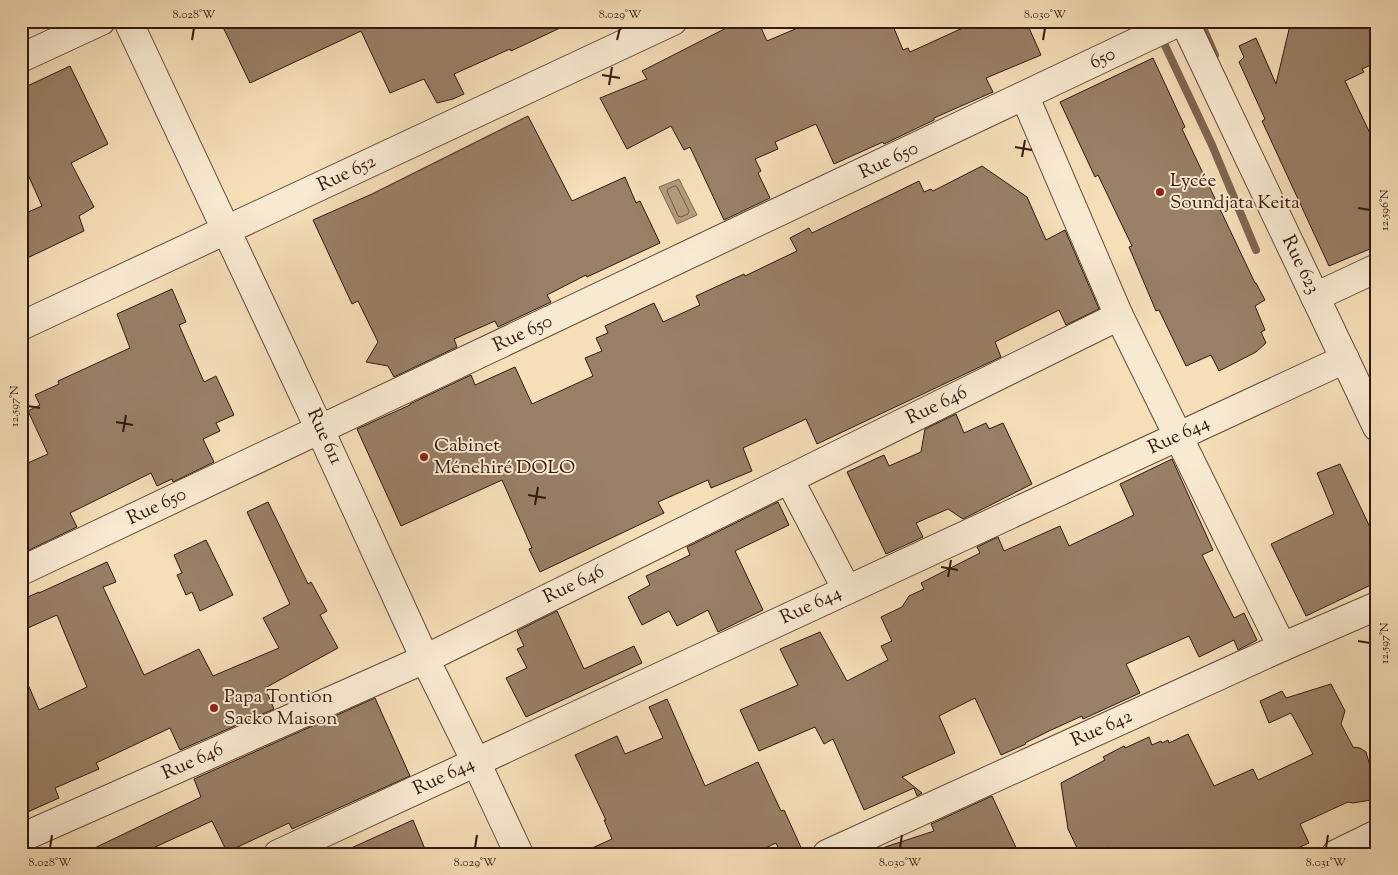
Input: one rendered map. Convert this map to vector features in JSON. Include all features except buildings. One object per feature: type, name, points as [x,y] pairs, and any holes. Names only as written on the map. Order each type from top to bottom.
[{"type":"street","points":[[21,58],[101,21]]},
{"type":"street","name":"Rue 611","points":[[128,21],[425,659],[476,762],[518,854]]},
{"type":"street","name":"Rue 652","points":[[21,326],[673,21]]},
{"type":"street","name":"650","points":[[1024,97],[1182,21]]},
{"type":"street","name":"Rue 623","points":[[1182,21],[1377,427]]},
{"type":"street","points":[[1024,97],[1119,316],[1282,647]]},
{"type":"street","name":"Rue 650","points":[[21,571],[1024,97]]},
{"type":"street","points":[[1316,297],[1377,268]]},
{"type":"street","name":"Rue 646","points":[[21,838],[425,659],[1119,316]]},
{"type":"street","name":"Rue 644","points":[[278,854],[1345,359]]},
{"type":"street","points":[[789,479],[846,590]]},
{"type":"street","name":"Rue 642","points":[[827,854],[1282,647],[1377,606]]},
{"type":"street","points":[[1336,854],[1377,834]]},
{"type":"water","points":[[679,179],[697,215],[677,224],[659,187]]},
{"type":"waterway","points":[[1200,21],[1215,55]]},
{"type":"waterway","points":[[1160,35],[1212,145],[1256,250]]},
{"type":"place","name":"Lycée Soundjata Keita","points":[[1160,192]]},
{"type":"place","name":"Cabinet Ménehiré DOLO","points":[[424,457]]},
{"type":"place","name":"Papa Tontion Sacko Maison","points":[[214,708]]}]
